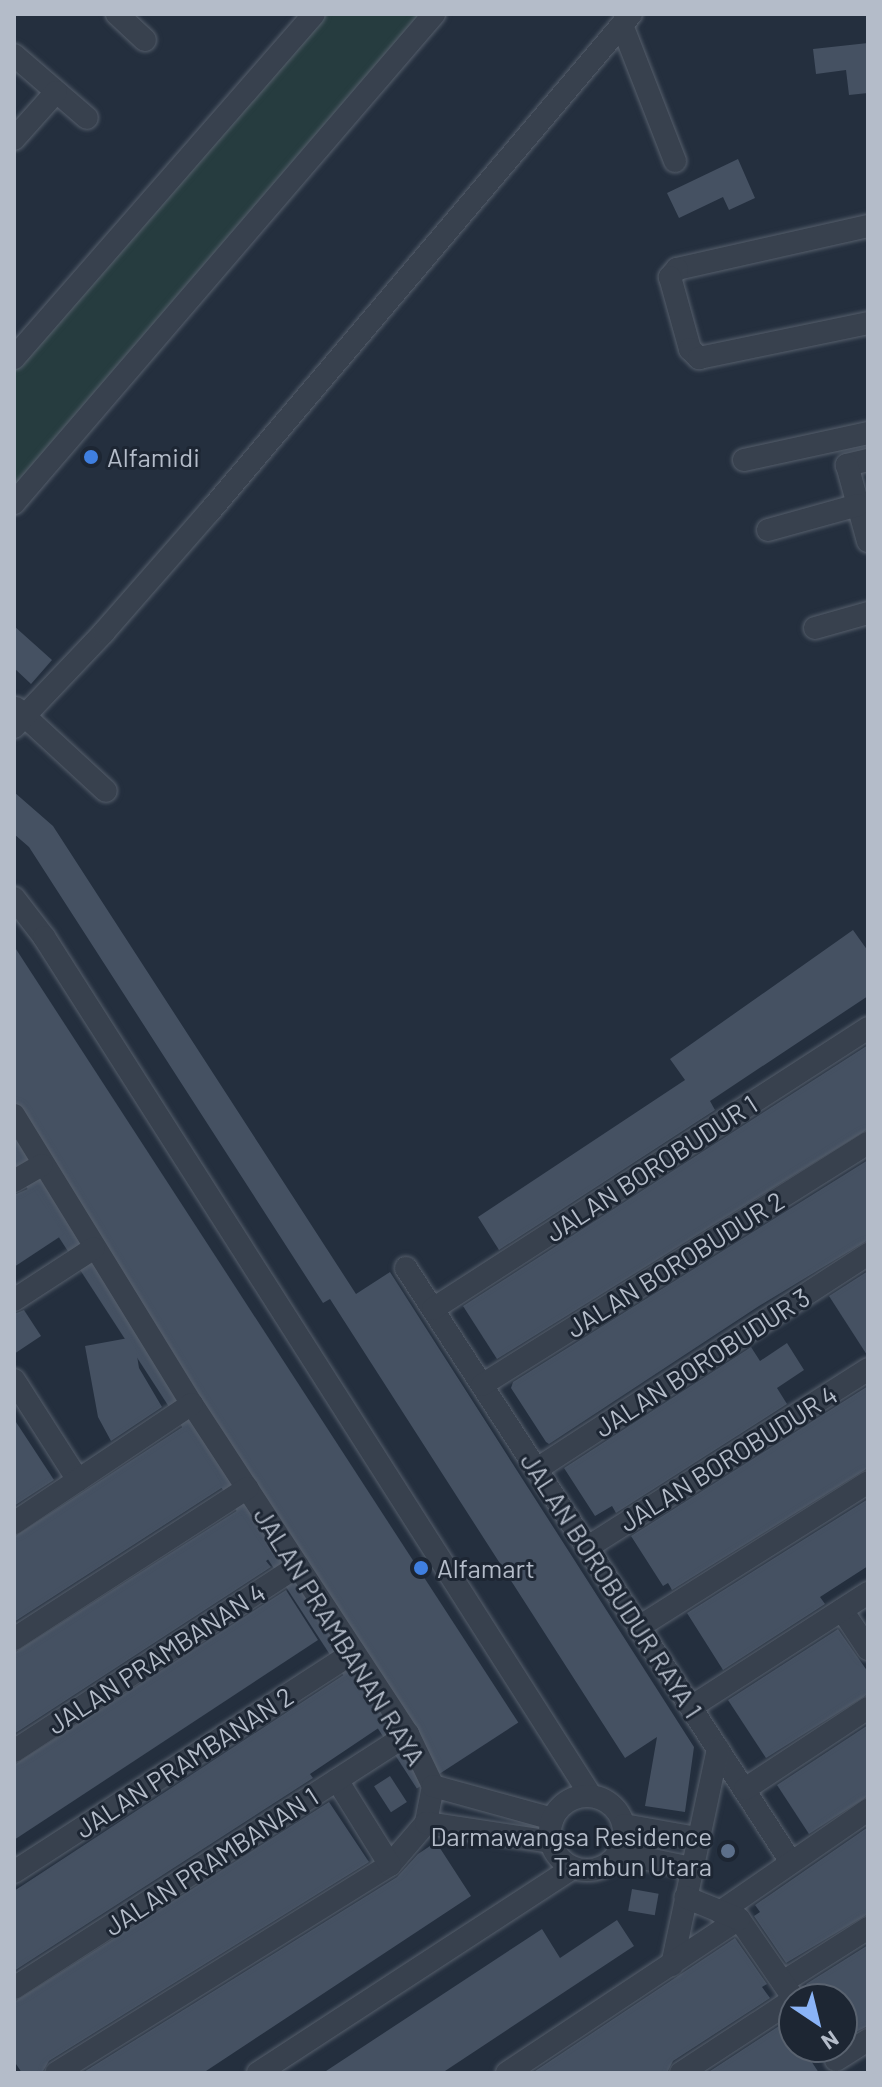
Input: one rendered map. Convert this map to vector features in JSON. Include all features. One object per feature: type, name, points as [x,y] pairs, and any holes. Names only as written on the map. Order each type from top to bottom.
[{"type":"street","points":[[117,14],[145,40]]},
{"type":"street","points":[[14,358],[314,14]]},
{"type":"street","points":[[14,503],[434,14]]},
{"type":"street","points":[[626,20],[675,161]]},
{"type":"street","points":[[106,791],[17,716],[104,632],[210,511],[626,20]]},
{"type":"street","points":[[14,55],[87,118]]},
{"type":"street","points":[[14,139],[56,92]]},
{"type":"street","points":[[868,226],[677,269],[670,277],[690,349],[699,358],[868,323]]},
{"type":"street","points":[[744,460],[868,433]]},
{"type":"street","points":[[868,460],[847,465],[868,541]]},
{"type":"street","points":[[768,530],[858,505]]},
{"type":"street","points":[[815,628],[868,613]]},
{"type":"street","points":[[14,898],[44,937],[591,1796],[612,1805],[624,1825],[619,1853],[603,1867],[593,1870],[572,1868],[555,1853],[551,1842],[553,1819],[568,1801],[591,1796]]},
{"type":"street","name":"JALAN BOROBUDUR 1","points":[[433,1309],[868,1028]]},
{"type":"street","name":"JALAN PRAMBANAN RAYA","points":[[14,1115],[192,1404],[408,1734],[433,1786],[426,1823],[390,1865],[56,2073]]},
{"type":"street","name":"JALAN BOROBUDUR 2","points":[[482,1385],[868,1143]]},
{"type":"street","points":[[14,1181],[42,1165]]},
{"type":"street","points":[[14,1300],[94,1248]]},
{"type":"street","name":"JALAN BOROBUDUR 3","points":[[537,1469],[868,1254]]},
{"type":"street","name":"JALAN BOROBUDUR RAYA 1","points":[[406,1268],[791,1862]]},
{"type":"street","name":"JALAN BOROBUDUR 4","points":[[588,1547],[868,1369]]},
{"type":"street","points":[[14,1380],[22,1408],[78,1480]]},
{"type":"street","points":[[14,1523],[192,1404]]},
{"type":"street","points":[[639,1627],[868,1482]]},
{"type":"street","points":[[14,1639],[247,1488]]},
{"type":"street","name":"JALAN PRAMBANAN 4","points":[[14,1751],[298,1566]]},
{"type":"street","points":[[691,1707],[868,1593]]},
{"type":"street","points":[[842,1610],[868,1649]]},
{"type":"street","name":"JALAN PRAMBANAN 2","points":[[14,1872],[354,1652]]},
{"type":"street","points":[[745,1789],[868,1708]]},
{"type":"street","name":"JALAN PRAMBANAN 1","points":[[14,1988],[408,1734]]},
{"type":"street","points":[[672,1965],[718,1749]]},
{"type":"street","points":[[337,1780],[390,1865]]},
{"type":"street","points":[[433,1786],[553,1819]]},
{"type":"street","points":[[507,2073],[672,1965],[791,1862],[868,1810]]},
{"type":"street","points":[[426,1823],[482,1829],[551,1842]]},
{"type":"street","points":[[624,1825],[697,1838]]},
{"type":"street","points":[[619,1853],[691,1868]]},
{"type":"street","points":[[258,2073],[572,1868]]},
{"type":"street","points":[[685,1897],[729,1915],[782,1983]]},
{"type":"street","points":[[798,1983],[868,1928]]},
{"type":"street","points":[[681,2073],[778,1999]]},
{"type":"green space","points":[[314,14],[435,14],[14,503],[14,358]]},
{"type":"building","points":[[868,43],[868,93],[849,95],[846,70],[816,74],[813,49]]},
{"type":"building","points":[[738,159],[755,198],[729,210],[723,197],[679,218],[667,193]]},
{"type":"building","points":[[14,626],[52,660],[31,684],[14,668]]},
{"type":"building","points":[[14,792],[53,826],[356,1294],[390,1272],[694,1747],[685,1812],[645,1806],[657,1737],[625,1758],[330,1299],[323,1303],[29,847],[14,834]]},
{"type":"building","points":[[853,930],[868,951],[868,996],[710,1101],[715,1110],[499,1250],[478,1217],[685,1080],[670,1059]]},
{"type":"building","points":[[14,946],[518,1723],[417,1789],[14,1168]]},
{"type":"building","points":[[868,1045],[868,1129],[497,1359],[463,1306]]},
{"type":"building","points":[[868,1160],[868,1240],[759,1306],[549,1444],[546,1442],[511,1388],[513,1382]]},
{"type":"building","points":[[32,1187],[64,1234],[14,1267],[14,1195]]},
{"type":"building","points":[[868,1271],[868,1355],[867,1355],[829,1296]]},
{"type":"building","points":[[24,1310],[41,1336],[14,1354],[14,1314]]},
{"type":"building","points":[[134,1337],[139,1368],[162,1407],[111,1441],[98,1417],[85,1346]]},
{"type":"building","points":[[787,1343],[804,1370],[777,1388],[787,1404],[616,1513],[612,1506],[595,1516],[564,1468],[751,1347],[760,1361]]},
{"type":"building","points":[[868,1386],[868,1468],[672,1590],[668,1583],[663,1586],[631,1536]]},
{"type":"building","points":[[14,1419],[54,1480],[14,1506]]},
{"type":"building","points":[[187,1424],[219,1473],[216,1475],[223,1487],[14,1622],[14,1537]]},
{"type":"building","points":[[868,1499],[868,1566],[820,1597],[825,1604],[723,1670],[687,1613]]},
{"type":"building","points":[[238,1510],[270,1558],[266,1561],[271,1567],[14,1734],[14,1653]]},
{"type":"building","points":[[286,1590],[318,1640],[14,1840],[14,1765]]},
{"type":"building","points":[[838,1629],[868,1672],[868,1694],[766,1758],[728,1700]]},
{"type":"building","points":[[345,1674],[380,1727],[310,1774],[313,1778],[14,1971],[14,1891]]},
{"type":"building","points":[[868,1725],[868,1796],[809,1834],[777,1785]]},
{"type":"building","points":[[390,1776],[407,1802],[391,1812],[374,1786]]},
{"type":"building","points":[[329,1802],[369,1862],[49,2061],[42,2073],[22,2073],[14,2061],[14,2002]]},
{"type":"building","points":[[868,1827],[868,1914],[786,1963],[754,1916],[760,1912],[755,1905]]},
{"type":"building","points":[[436,1842],[471,1896],[203,2073],[82,2073],[397,1877],[418,1854]]},
{"type":"building","points":[[632,1889],[659,1894],[655,1915],[628,1911]]},
{"type":"building","points":[[617,1920],[634,1946],[442,2073],[323,2073],[542,1929],[560,1958]]},
{"type":"building","points":[[735,1938],[767,1984],[762,1987],[770,1998],[673,2061],[667,2073],[532,2073]]},
{"type":"building","points":[[868,1945],[868,2026],[858,2031],[858,1983],[808,1983]]},
{"type":"building","points":[[778,2027],[778,2063],[812,2063],[819,2073],[707,2073]]},
{"type":"place","name":"Alfamidi","points":[[91,457]]},
{"type":"place","name":"Alfamart","points":[[421,1568]]},
{"type":"place","name":"Darmawangsa Residence Tambun Utara","points":[[728,1851]]}]
